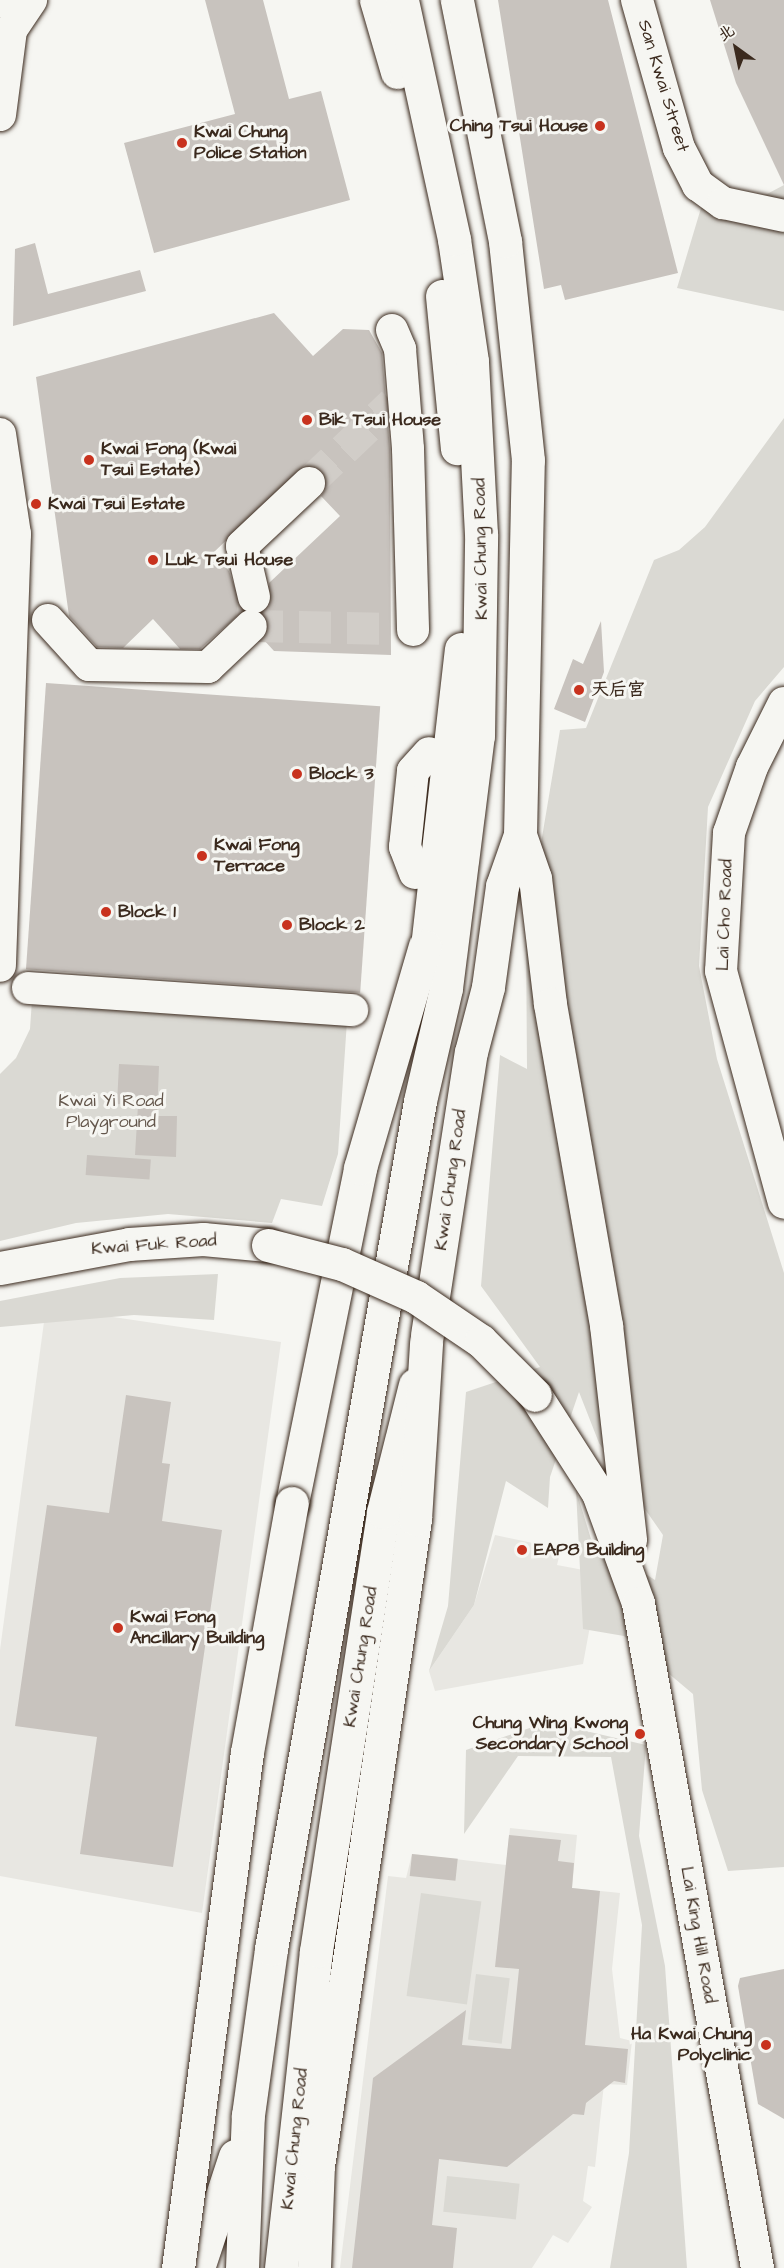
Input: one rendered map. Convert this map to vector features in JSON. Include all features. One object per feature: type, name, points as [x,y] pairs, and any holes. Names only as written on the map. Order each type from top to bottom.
[{"type":"main road","name":"Kwai Chung Road","points":[[374,0],[388,39],[438,256],[462,497],[459,685],[425,946],[420,1101]]},
{"type":"main road","name":"Kwai Chung Road","points":[[402,0],[454,239],[472,361],[490,606],[495,737],[467,989],[471,1052]]},
{"type":"main road","name":"Kwai Chung Road","points":[[242,2268],[248,2115],[271,1949],[420,1101],[446,988],[472,796],[490,606],[498,460],[488,358],[472,237],[422,0]]},
{"type":"main road","name":"Kwai Chung Road","points":[[281,2268],[316,1951],[383,1512],[426,1342],[471,1052],[488,987],[502,886],[520,834],[528,460],[505,240],[457,0]]},
{"type":"main road","points":[[520,834],[535,878],[550,1004],[606,1325],[638,1603]]},
{"type":"main road","points":[[178,2268],[246,1764],[292,1503],[360,1168],[425,946]]},
{"type":"main road","name":"Kwai Fuk Road","points":[[0,1268],[129,1244],[203,1239],[268,1245],[342,1264],[416,1297],[481,1341],[535,1395],[598,1493],[638,1603]]},
{"type":"main road","points":[[314,2268],[318,2166],[362,1854],[415,1519],[426,1342]]},
{"type":"main road","name":"Lai King Hill Road","points":[[638,1603],[757,2268]]},
{"type":"main road","points":[[198,2268],[248,2115]]},
{"type":"street","points":[[0,115],[11,30],[31,0]]},
{"type":"street","name":"San Kwai Street","points":[[638,0],[679,148],[698,185],[723,203],[784,216]]},
{"type":"street","points":[[392,330],[399,343],[398,398],[414,530],[413,630]]},
{"type":"street","points":[[0,434],[15,534],[7,593],[0,966]]},
{"type":"street","points":[[48,620],[89,665],[208,668],[253,612],[242,546],[309,483]]},
{"type":"street","name":"Lai Cho Road","points":[[784,703],[752,767],[729,833],[721,971],[784,1203]]},
{"type":"street","points":[[415,873],[405,847],[413,771],[429,753]]},
{"type":"street","points":[[28,988],[352,1010]]},
{"type":"shaded area","name":"Kwai Fong Ancillary Building","points":[[46,1307],[281,1342],[202,1913],[0,1876],[0,1650]]},
{"type":"shaded area","points":[[495,1535],[561,1549],[557,1565],[594,1572],[598,1583],[583,1664],[435,1691],[429,1671],[474,1605]]},
{"type":"shaded area","points":[[510,1828],[577,1835],[572,1888],[620,1893],[612,1969],[620,2038],[632,2041],[627,2085],[604,2084],[595,2167],[588,2166],[583,2201],[592,2207],[568,2243],[553,2235],[532,2268],[340,2268],[388,1876],[406,1878],[412,1854],[506,1865]]},
{"type":"green space","points":[[784,185],[784,311],[677,288],[701,208],[767,194]]},
{"type":"green space","points":[[784,418],[784,667],[755,701],[708,807],[699,966],[717,1059],[784,1273],[784,1867],[728,1871],[702,1790],[693,1694],[624,1636],[583,1629],[576,1490],[591,1539],[655,1580],[663,1535],[599,1443],[579,1392],[550,1477],[548,1508],[506,1481],[474,1605],[429,1671],[448,1606],[466,1392],[540,1367],[481,1286],[500,1055],[527,1069],[526,933],[560,730],[586,728],[654,560],[679,550],[705,527]]},
{"type":"green space","name":"Kwai Yi Road Playground","points":[[32,1000],[347,1021],[338,1154],[322,1206],[281,1199],[272,1223],[168,1214],[76,1223],[0,1241],[0,1074],[16,1058],[30,1029]]},
{"type":"green space","points":[[218,1274],[214,1320],[134,1315],[0,1327],[0,1301],[120,1278]]},
{"type":"green space","points":[[547,1722],[646,1745],[639,1836],[665,1966],[687,2268],[610,2268],[629,2153],[642,1925],[611,1757],[518,1756],[464,1834],[466,1750]]},
{"type":"green space","points":[[421,1893],[481,1901],[467,2004],[407,1996]]},
{"type":"green space","points":[[476,1974],[510,1978],[502,2044],[468,2040]]},
{"type":"green space","points":[[447,2176],[520,2184],[516,2219],[443,2212]]},
{"type":"building","points":[[205,0],[263,0],[289,99],[321,91],[350,200],[154,253],[124,143],[235,114]]},
{"type":"building","points":[[498,0],[608,0],[678,273],[565,300],[561,285],[544,289]]},
{"type":"building","points":[[710,0],[784,0],[784,185],[736,83]]},
{"type":"building","points":[[35,243],[48,294],[140,270],[146,291],[13,326],[15,249]]},
{"type":"building","points":[[274,313],[313,356],[343,329],[369,330],[382,353],[390,450],[391,655],[274,651],[263,639],[269,583],[340,516],[321,496],[326,488],[322,471],[305,465],[213,553],[229,571],[243,611],[200,649],[180,649],[153,619],[123,648],[97,647],[69,616],[36,377]]},
{"type":"building","name":"天后宮","points":[[601,621],[604,672],[585,722],[554,709],[573,659],[583,664]]},
{"type":"building","name":"Kwai Fong Terrace","points":[[46,683],[380,706],[360,993],[26,969]]},
{"type":"building","points":[[119,1064],[159,1066],[157,1116],[177,1116],[176,1157],[135,1155],[138,1105],[117,1104]]},
{"type":"building","points":[[87,1155],[151,1159],[149,1179],[86,1175]]},
{"type":"building","name":"Kwai Fong Ancillary Building","points":[[126,1395],[171,1402],[162,1463],[170,1464],[162,1521],[222,1530],[173,1867],[80,1854],[97,1737],[15,1726],[47,1505],[109,1513]]},
{"type":"building","points":[[509,1835],[561,1840],[558,1861],[574,1863],[572,1888],[600,1891],[585,2045],[628,2049],[625,2083],[614,2081],[586,2103],[584,2115],[573,2114],[507,2167],[439,2159],[432,2225],[457,2228],[453,2268],[352,2268],[373,2078],[466,2010],[462,2045],[511,2049],[519,1969],[495,1967]]},
{"type":"building","points":[[412,1854],[458,1859],[455,1881],[410,1876]]},
{"type":"building","name":"Ha Kwai Chung Polyclinic","points":[[784,1969],[784,2119],[758,2104],[738,1986],[740,1978]]},
{"type":"tunnel","points":[[309,483],[393,403]]},
{"type":"tunnel","points":[[254,599],[251,626],[392,629]]},
{"type":"place","name":"Ching Tsui House","points":[[600,126]]},
{"type":"place","name":"Kwai Chung Police Station","points":[[182,143]]},
{"type":"place","name":"Bik Tsui House","points":[[307,420]]},
{"type":"place","name":"Kwai Fong (Kwai Tsui Estate)","points":[[89,460]]},
{"type":"place","name":"Kwai Tsui Estate","points":[[36,504]]},
{"type":"place","name":"Luk Tsui House","points":[[153,560]]},
{"type":"place","name":"天后宮","points":[[579,690]]},
{"type":"place","name":"Block 3","points":[[297,774]]},
{"type":"place","name":"Kwai Fong Terrace","points":[[202,856]]},
{"type":"place","name":"Block 1","points":[[106,912]]},
{"type":"place","name":"Block 2","points":[[287,925]]},
{"type":"place","name":"EAP8 Building","points":[[522,1550]]},
{"type":"place","name":"Kwai Fong Ancillary Building","points":[[118,1628]]},
{"type":"place","name":"Chung Wing Kwong Secondary School","points":[[640,1734]]},
{"type":"place","name":"Ha Kwai Chung Polyclinic","points":[[766,2045]]}]
